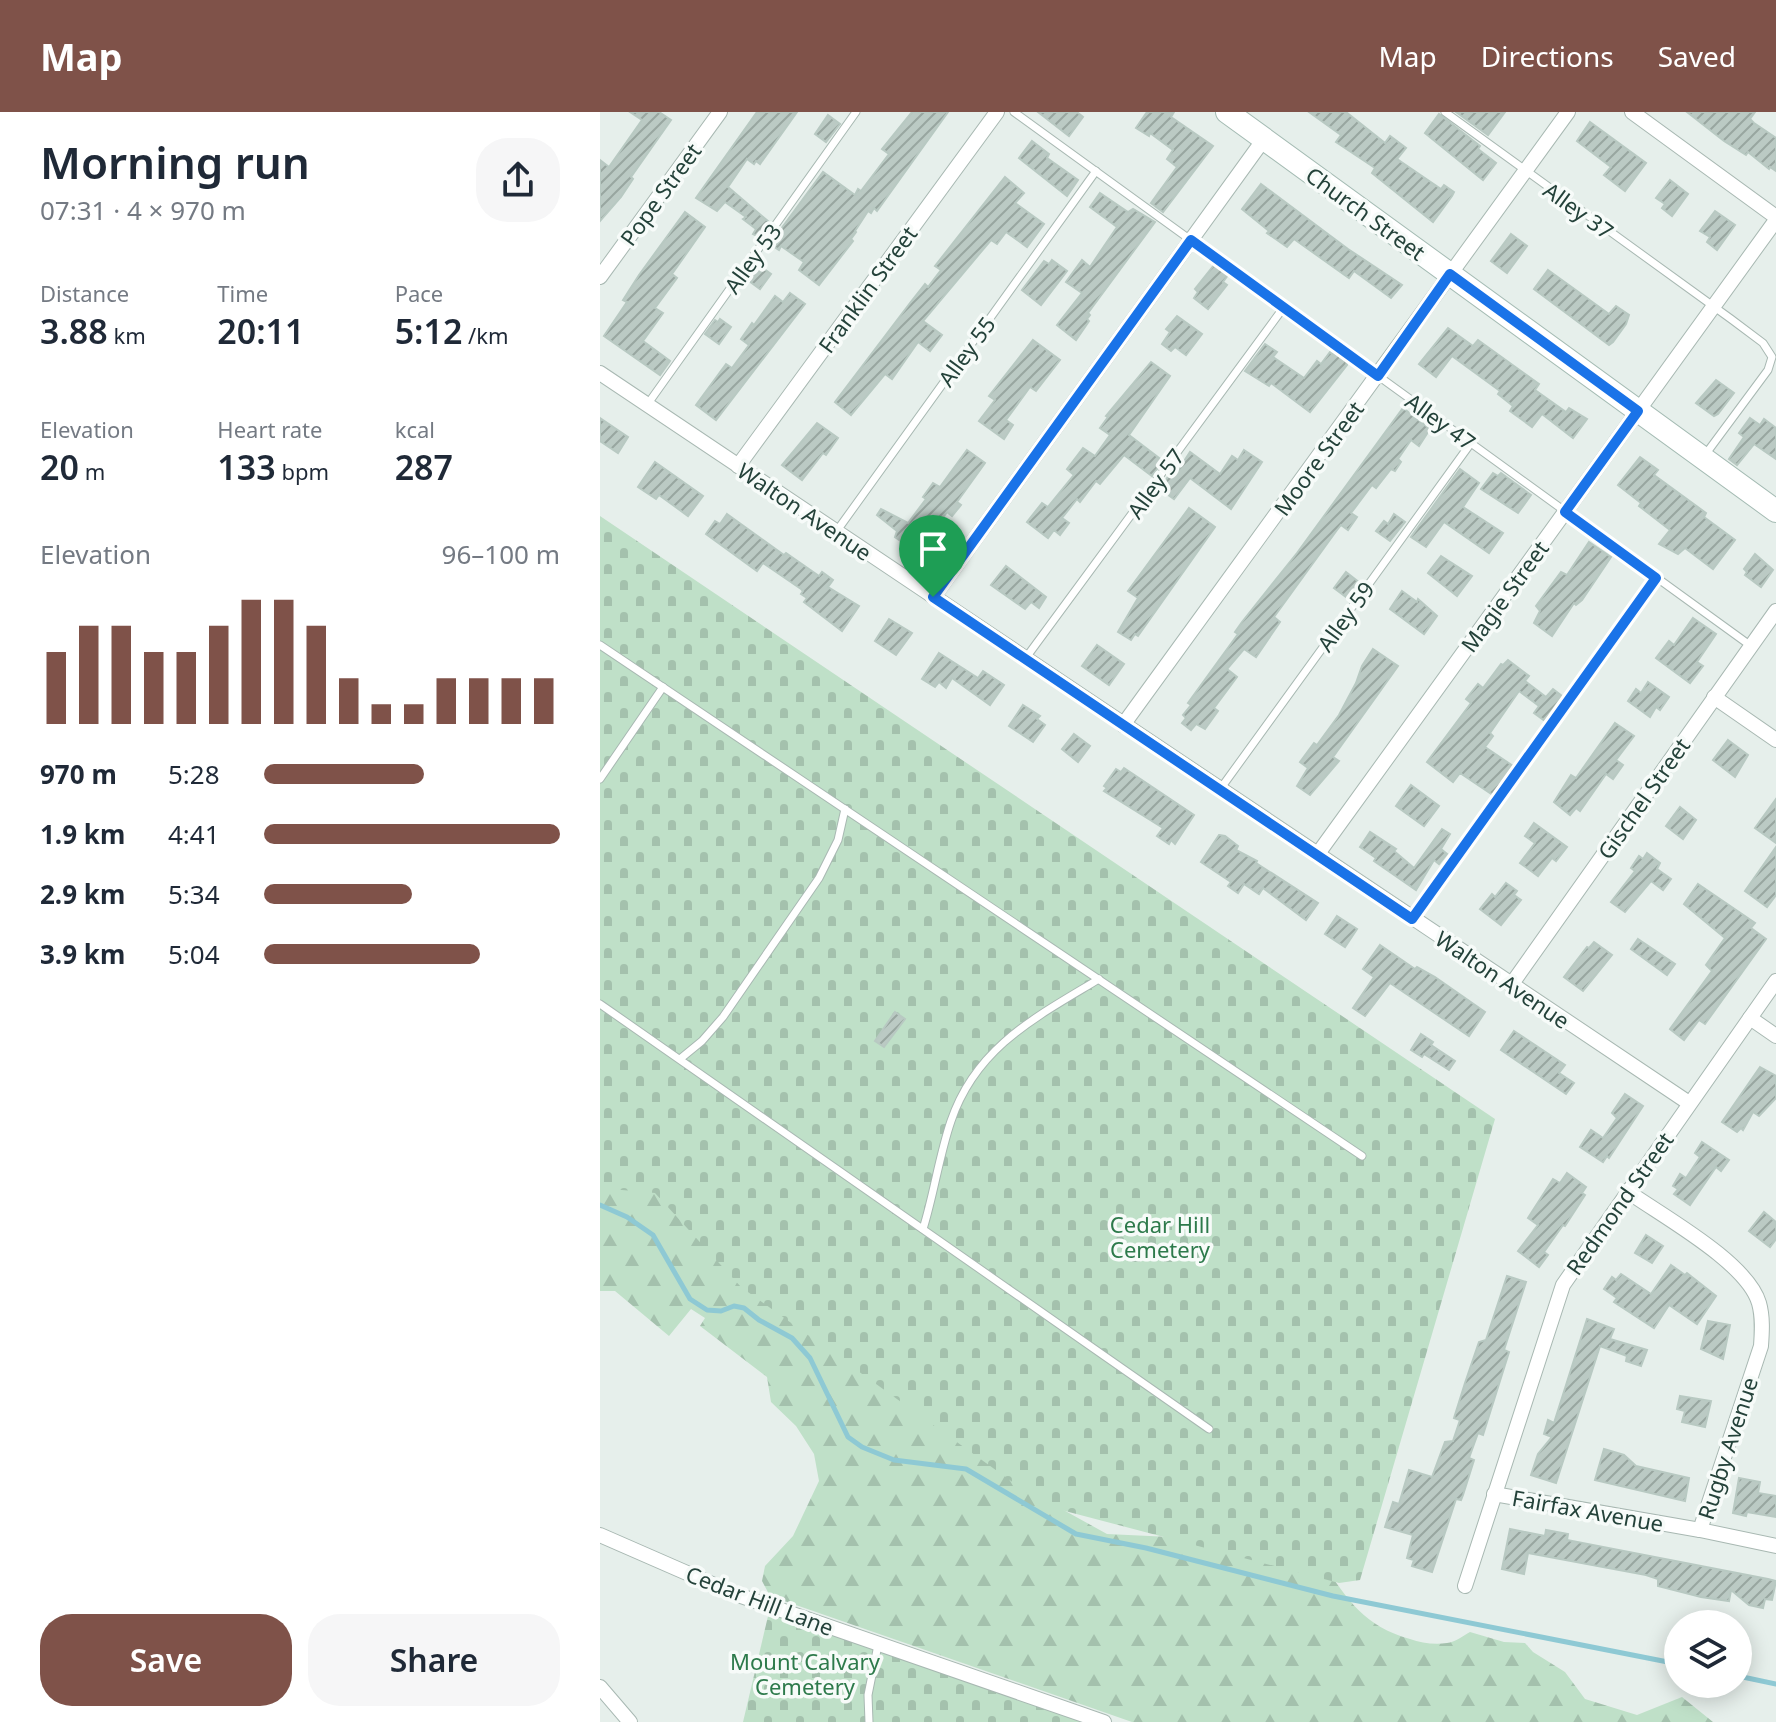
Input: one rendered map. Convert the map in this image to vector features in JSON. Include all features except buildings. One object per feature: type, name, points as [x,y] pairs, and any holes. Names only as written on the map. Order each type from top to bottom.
[{"type":"main road","name":"Church Street","points":[[1227,112],[1776,511]]},
{"type":"street","name":"Pope Street","points":[[600,277],[720,112]]},
{"type":"street","name":"Franklin Street","points":[[738,466],[997,112]]},
{"type":"street","name":"Moore Street","points":[[1123,725],[1568,112]]},
{"type":"street","points":[[1632,112],[1776,219]]},
{"type":"street","points":[[933,597],[1264,139]]},
{"type":"street","name":"Magie Street","points":[[1317,855],[1776,219]]},
{"type":"street","name":"Walton Avenue","points":[[600,373],[1689,1103]]},
{"type":"street","name":"Gischel Street","points":[[1511,985],[1776,611]]},
{"type":"street","points":[[1714,697],[1776,740]]},
{"type":"street","name":"Redmond Street","points":[[1465,1586],[1563,1285],[1776,981]]},
{"type":"street","points":[[1750,1018],[1776,1036]]},
{"type":"street","name":"Rugby Avenue","points":[[1627,1191],[1737,1268],[1759,1302],[1763,1324],[1761,1346],[1700,1530]]},
{"type":"street","name":"Fairfax Avenue","points":[[1494,1494],[1776,1546]]},
{"type":"street","name":"Cedar Hill Lane","points":[[600,1535],[735,1594],[1104,1722]]},
{"type":"street","points":[[600,1687],[630,1722]]},
{"type":"lane","name":"Alley 53","points":[[647,405],[856,112]]},
{"type":"lane","name":"Alley 47","points":[[1014,112],[1751,646]]},
{"type":"lane","name":"Alley 37","points":[[1445,112],[1763,343],[1772,363],[1703,458]]},
{"type":"lane","name":"Alley 55","points":[[836,532],[1096,171]]},
{"type":"lane","name":"Alley 57","points":[[1025,659],[1284,307]]},
{"type":"lane","name":"Alley 59","points":[[1219,789],[1471,443]]},
{"type":"lane","points":[[1412,919],[1656,578]]},
{"type":"lane","points":[[600,645],[1362,1156]]},
{"type":"lane","points":[[600,779],[663,687]]},
{"type":"lane","points":[[680,1059],[702,1041],[723,1017],[819,878],[838,840],[845,809]]},
{"type":"lane","points":[[923,1229],[951,1121],[974,1075],[992,1051],[1016,1030],[1099,979]]},
{"type":"lane","points":[[600,1004],[1209,1429]]},
{"type":"lane","points":[[869,1722],[868,1695],[878,1645]]},
{"type":"green space","name":"Cedar Hill Cemetery","points":[[600,516],[1495,1119],[1360,1580],[1339,1583],[1046,1506],[741,1287],[655,1193],[600,1188]]},
{"type":"green space","points":[[600,1096],[1040,1497],[1107,1534],[1213,1539],[1323,1564],[1359,1610],[1394,1634],[1433,1644],[1450,1642],[1470,1632],[1504,1642],[1525,1643],[1533,1652],[1565,1672],[1585,1699],[1637,1715],[1683,1698],[1713,1722],[1132,1722],[770,1596],[762,1581],[765,1566],[793,1536],[819,1481],[814,1454],[796,1426],[771,1402],[767,1377],[700,1326],[705,1318],[691,1309],[669,1336],[615,1291],[600,1291]]},
{"type":"green space","name":"Mount Calvary Cemetery","points":[[769,1612],[1094,1722],[743,1722]]},
{"type":"waterway","points":[[600,1205],[627,1217],[653,1235],[690,1299],[707,1310],[721,1311],[734,1306],[744,1308],[792,1338],[810,1358],[848,1437],[862,1447],[894,1460],[966,1469],[1076,1534],[1146,1548],[1333,1596],[1664,1661]]},
{"type":"waterway","points":[[1752,1679],[1776,1684]]},
{"type":"route","points":[[1191,240],[1378,376],[1450,274],[1638,411],[1565,512],[1656,578],[1412,919],[933,597],[1191,240]]}]
